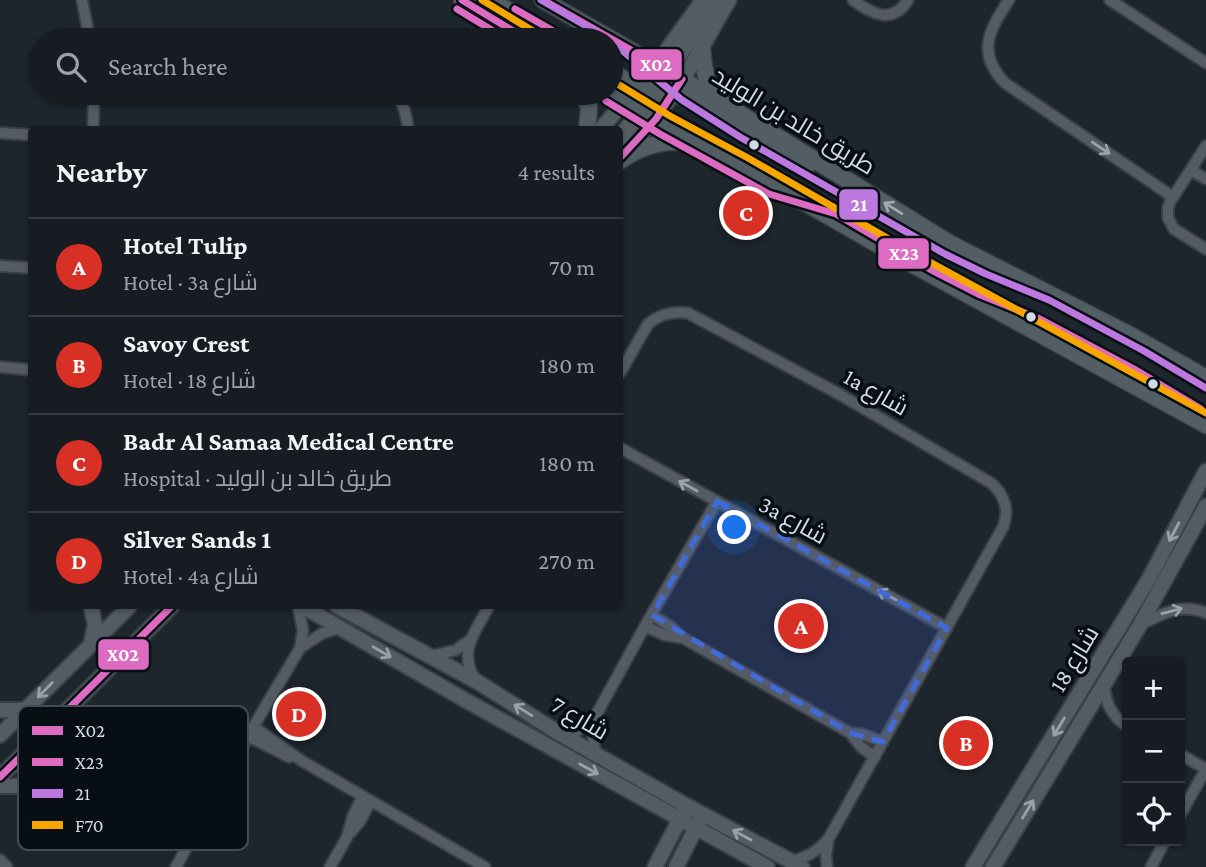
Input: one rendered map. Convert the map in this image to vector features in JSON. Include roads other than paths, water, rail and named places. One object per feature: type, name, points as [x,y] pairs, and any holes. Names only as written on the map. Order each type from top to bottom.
[{"type":"main road","points":[[461,0],[508,28]]},
{"type":"main road","points":[[490,0],[538,28]]},
{"type":"main road","name":"طريق خالد بن الوليد","points":[[543,0],[592,28]]},
{"type":"main road","points":[[623,136],[649,115],[655,91],[716,0]]},
{"type":"main road","name":"طريق خالد بن الوليد","points":[[623,46],[719,101],[951,244],[1130,335],[1206,379]]},
{"type":"main road","points":[[702,47],[707,79],[719,101]]},
{"type":"main road","points":[[625,101],[673,85],[669,72]]},
{"type":"main road","points":[[623,76],[655,91],[684,97],[796,161],[807,164],[817,161]]},
{"type":"main road","points":[[625,101],[910,263],[1206,425]]},
{"type":"main road","points":[[587,126],[588,105]]},
{"type":"main road","points":[[623,157],[657,143],[681,141],[704,146]]},
{"type":"street","points":[[82,0],[88,28]]},
{"type":"street","points":[[669,72],[703,0]]},
{"type":"street","points":[[669,72],[702,47],[729,0]]},
{"type":"street","points":[[853,0],[874,13],[887,15],[900,10],[908,0]]},
{"type":"street","points":[[1009,0],[990,30],[988,41],[991,65],[997,75],[1174,197]]},
{"type":"street","points":[[1110,0],[1206,63]]},
{"type":"street","points":[[91,126],[93,105]]},
{"type":"street","points":[[404,105],[408,126]]},
{"type":"street","points":[[603,126],[622,105]]},
{"type":"street","points":[[623,154],[649,115]]},
{"type":"street","points":[[0,133],[28,135]]},
{"type":"street","points":[[1206,146],[1174,197],[1168,214],[1174,229],[1206,249]]},
{"type":"street","points":[[1191,170],[1206,179]]},
{"type":"street","points":[[0,266],[28,268]]},
{"type":"street","name":"1a شارع","points":[[623,367],[642,331],[654,319],[670,312],[688,313],[839,394],[990,483],[1001,493],[1006,508],[1003,527],[947,628]]},
{"type":"street","points":[[0,368],[28,370]]},
{"type":"street","name":"3a شارع","points":[[623,450],[947,628]]},
{"type":"street","name":"شارع 18","points":[[973,867],[1149,579],[1206,471]]},
{"type":"street","points":[[597,755],[593,740],[595,717],[717,502]]},
{"type":"street","name":"شارع 18","points":[[993,867],[1140,625],[1206,506]]},
{"type":"street","points":[[1140,625],[1177,608],[1206,613]]},
{"type":"street","points":[[91,645],[95,625],[92,609]]},
{"type":"street","points":[[30,706],[127,609]]},
{"type":"street","points":[[71,706],[169,609]]},
{"type":"street","points":[[248,737],[300,648],[303,630],[300,609]]},
{"type":"street","name":"شارع 7","points":[[306,609],[767,867]]},
{"type":"street","name":"شارع 7","points":[[343,609],[476,681],[562,735],[703,815],[797,864]]},
{"type":"street","points":[[476,681],[467,657],[470,640],[487,609]]},
{"type":"street","points":[[652,615],[683,638],[850,733],[861,747],[875,757]]},
{"type":"street","points":[[645,626],[664,635],[683,638]]},
{"type":"street","points":[[300,648],[315,637],[341,628]]},
{"type":"street","points":[[797,864],[829,838],[947,628]]},
{"type":"street","points":[[431,656],[456,650],[470,640]]},
{"type":"street","points":[[1104,685],[1109,708],[1122,723]]},
{"type":"street","points":[[0,710],[18,710]]},
{"type":"street","points":[[562,735],[583,727],[595,717]]},
{"type":"street","points":[[0,735],[18,718]]},
{"type":"street","points":[[251,732],[282,754],[302,761],[485,867]]},
{"type":"street","points":[[850,733],[862,734],[883,742]]},
{"type":"street","points":[[1185,757],[1206,769],[1185,806]]},
{"type":"street","points":[[0,777],[18,759]]},
{"type":"street","points":[[0,786],[18,786]]},
{"type":"street","points":[[330,867],[347,836],[360,821],[367,799]]},
{"type":"street","points":[[655,805],[664,825],[667,844]]},
{"type":"street","points":[[655,867],[687,806]]},
{"type":"street","points":[[680,861],[703,815]]},
{"type":"street","points":[[827,867],[829,838]]},
{"type":"street","points":[[680,861],[703,844],[722,842]]},
{"type":"street","points":[[1151,867],[1163,846]]},
{"type":"street","points":[[176,867],[185,850]]},
{"type":"place","name":"Badr Al Samaa Medical Centre","points":[[746,213]]},
{"type":"place","name":"Hotel Tulip","points":[[801,626]]},
{"type":"place","name":"Silver Sands 1","points":[[299,714]]},
{"type":"place","name":"Savoy Crest","points":[[966,743]]}]
